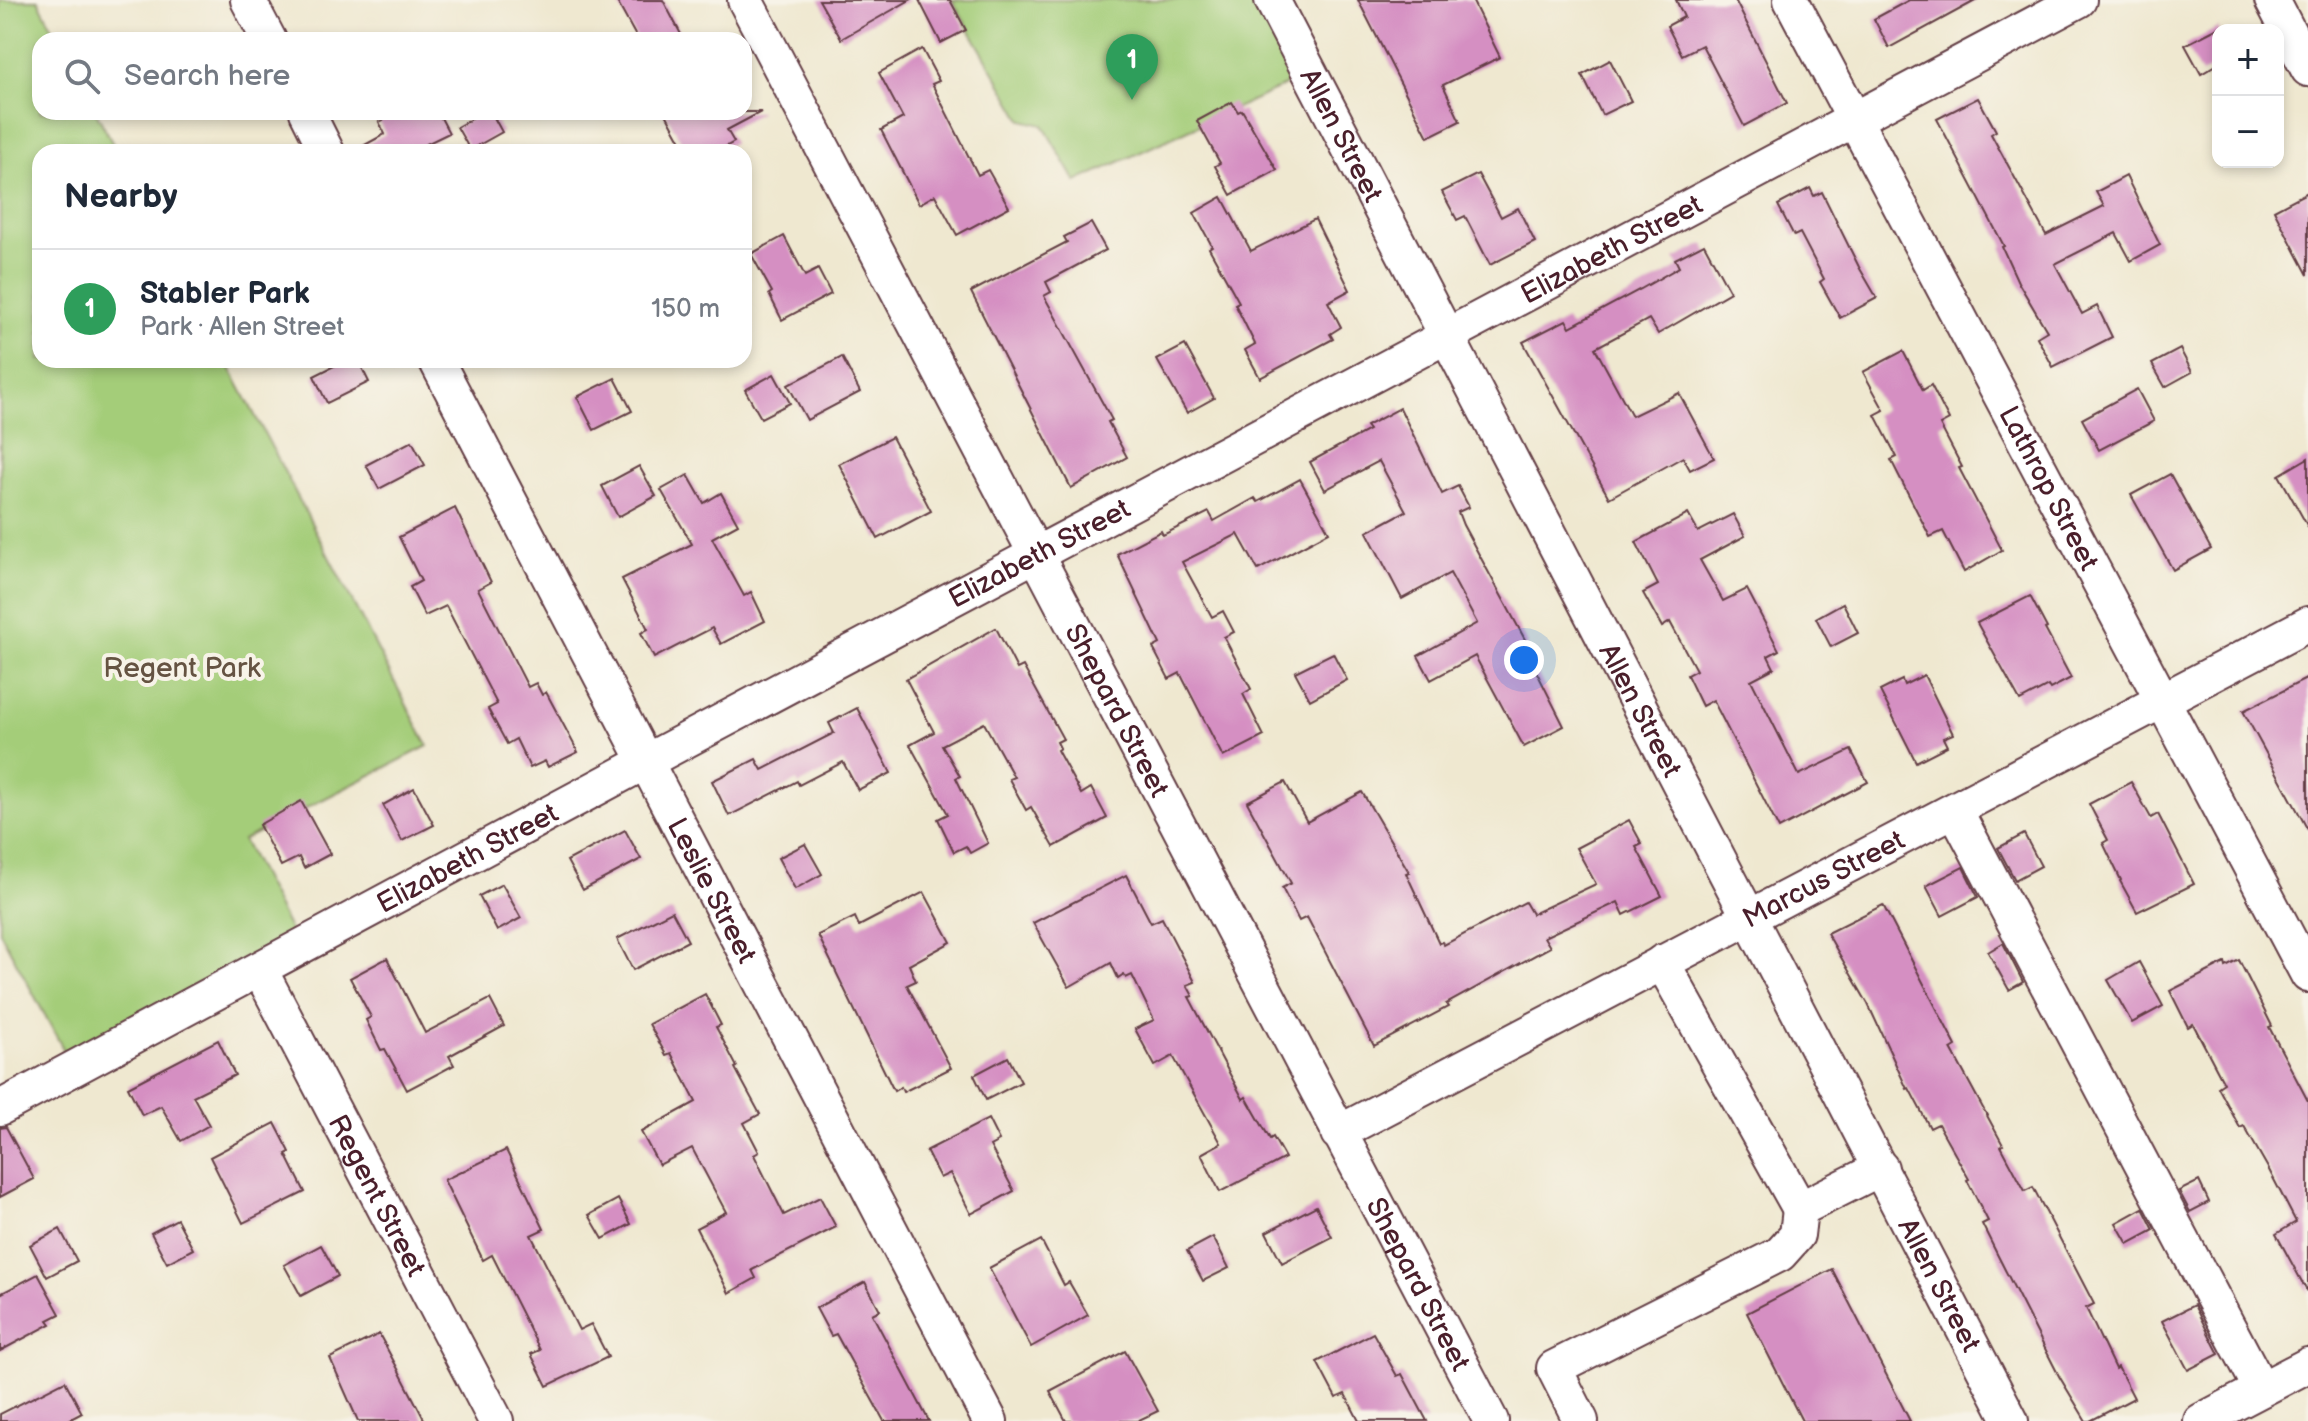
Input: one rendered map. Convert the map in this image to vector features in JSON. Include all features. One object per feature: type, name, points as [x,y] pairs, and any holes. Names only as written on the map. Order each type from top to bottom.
[{"type":"street","points":[[248,0],[265,32]]},
{"type":"street","name":"Shepard Street","points":[[745,0],[1491,1421]]},
{"type":"street","name":"Allen Street","points":[[1272,0],[2011,1421]]},
{"type":"street","name":"Lathrop Street","points":[[1791,0],[2308,975]]},
{"type":"street","name":"Elizabeth Street","points":[[0,1108],[2079,0]]},
{"type":"street","points":[[2272,0],[2308,69]]},
{"type":"street","points":[[311,120],[323,144]]},
{"type":"street","name":"Leslie Street","points":[[440,368],[990,1421]]},
{"type":"street","name":"Marcus Street","points":[[1338,1133],[2308,624]]},
{"type":"street","points":[[1955,810],[2261,1389]]},
{"type":"street","points":[[1581,1421],[1554,1368],[1780,1254],[1797,1235],[1800,1209],[1662,962]]},
{"type":"street","name":"Regent Street","points":[[260,970],[496,1421]]},
{"type":"street","points":[[1800,1209],[1881,1168]]},
{"type":"street","points":[[2201,1421],[2308,1365]]},
{"type":"green space","name":"Regent Park","points":[[0,0],[38,0],[55,32],[32,32],[32,120],[100,120],[113,144],[32,144],[32,368],[230,368],[428,746],[243,840],[300,950],[74,1069],[0,932]]},
{"type":"green space","points":[[952,0],[1260,0],[1299,79],[1076,182],[1043,125],[1022,120]]},
{"type":"building","points":[[616,0],[663,0],[680,32],[634,32]]},
{"type":"building","points":[[819,0],[910,0],[841,39]]},
{"type":"building","points":[[919,0],[950,0],[966,30],[941,43]]},
{"type":"building","points":[[1358,0],[1472,0],[1500,57],[1443,85],[1460,121],[1428,137]]},
{"type":"building","points":[[1676,0],[1735,0],[1787,103],[1744,126],[1702,45],[1682,55],[1667,26],[1684,17]]},
{"type":"building","points":[[1909,0],[1977,0],[1889,48],[1874,19]]},
{"type":"building","points":[[2212,31],[2212,68],[2201,74],[2185,45]]},
{"type":"building","points":[[922,49],[939,81],[932,84],[978,175],[988,170],[1009,207],[957,235],[935,195],[919,204],[881,130],[903,118],[879,73]]},
{"type":"building","points":[[1610,60],[1631,101],[1602,115],[1582,75]]},
{"type":"building","points":[[1978,98],[1996,131],[1991,134],[2046,235],[2104,206],[2096,192],[2126,176],[2160,245],[2131,261],[2116,233],[2055,264],[2082,314],[2097,306],[2112,337],[2053,367],[2037,337],[2047,331],[2018,282],[2004,246],[1937,119]]},
{"type":"building","points":[[1232,102],[1238,112],[1242,110],[1277,170],[1231,195],[1215,166],[1220,163],[1197,121]]},
{"type":"building","points":[[442,120],[449,133],[426,144],[367,144],[385,134],[379,122]]},
{"type":"building","points":[[470,120],[495,120],[502,132],[481,144],[467,144],[457,127]]},
{"type":"building","points":[[669,120],[746,120],[727,130],[734,142],[730,144],[683,144]]},
{"type":"building","points":[[1478,174],[1501,217],[1518,208],[1535,242],[1490,265],[1465,216],[1457,220],[1442,192]]},
{"type":"building","points":[[1810,188],[1814,196],[1822,192],[1877,298],[1840,318],[1820,282],[1824,279],[1800,233],[1794,236],[1778,205]]},
{"type":"building","points":[[2308,192],[2308,275],[2274,210]]},
{"type":"building","points":[[1222,197],[1251,251],[1315,219],[1350,290],[1328,302],[1341,327],[1330,334],[1333,339],[1260,378],[1245,350],[1255,344],[1235,304],[1239,302],[1209,248],[1212,246],[1194,213]]},
{"type":"building","points":[[1091,223],[1106,250],[1046,282],[1051,292],[1044,296],[1112,420],[1108,422],[1127,457],[1071,488],[971,292],[1067,242],[1064,237]]},
{"type":"building","points":[[784,236],[805,276],[818,269],[831,294],[782,320],[752,253]]},
{"type":"building","points":[[1704,244],[1730,292],[1658,334],[1649,319],[1595,348],[1632,416],[1679,393],[1714,458],[1690,470],[1683,457],[1609,498],[1523,342],[1566,320],[1570,327],[1641,289],[1679,267],[1675,259]]},
{"type":"building","points":[[1185,345],[1214,398],[1187,413],[1157,360]]},
{"type":"building","points":[[2180,349],[2192,372],[2165,387],[2152,364]]},
{"type":"building","points":[[1903,351],[1923,390],[1931,385],[1949,420],[1940,425],[2002,550],[1964,572],[1943,531],[1930,537],[1891,460],[1897,457],[1875,415],[1884,410],[1863,372]]},
{"type":"building","points":[[842,357],[860,392],[807,420],[788,385]]},
{"type":"building","points":[[330,368],[362,368],[369,382],[327,403],[314,376]]},
{"type":"building","points":[[774,374],[790,403],[761,418],[745,390]]},
{"type":"building","points":[[615,378],[632,411],[594,430],[577,397]]},
{"type":"building","points":[[2137,389],[2154,421],[2099,450],[2082,419]]},
{"type":"building","points":[[1400,408],[1442,494],[1458,486],[1469,507],[1458,512],[1463,525],[1528,645],[1524,647],[1564,726],[1524,747],[1475,656],[1431,680],[1418,656],[1477,623],[1450,573],[1402,599],[1367,532],[1406,511],[1379,461],[1325,490],[1310,462],[1369,430],[1366,426]]},
{"type":"building","points":[[892,437],[931,511],[878,539],[839,464]]},
{"type":"building","points":[[412,441],[425,465],[379,489],[366,465]]},
{"type":"building","points":[[2308,458],[2308,527],[2279,475]]},
{"type":"building","points":[[639,466],[656,496],[618,517],[602,486]]},
{"type":"building","points":[[2170,474],[2211,549],[2173,570],[2131,495]]},
{"type":"building","points":[[688,475],[704,503],[721,493],[738,524],[712,538],[744,596],[751,592],[765,621],[721,644],[712,628],[654,658],[641,633],[648,629],[622,579],[692,544],[661,490]]},
{"type":"building","points":[[1300,479],[1329,532],[1258,570],[1238,534],[1182,562],[1212,617],[1223,611],[1234,632],[1224,637],[1251,689],[1243,694],[1264,736],[1223,757],[1180,673],[1169,679],[1153,648],[1160,644],[1117,554],[1161,531],[1163,535],[1209,512],[1214,521],[1255,498],[1258,502]]},
{"type":"building","points":[[455,508],[491,582],[478,589],[528,687],[536,683],[542,695],[546,692],[578,752],[548,767],[545,761],[530,768],[516,739],[507,744],[488,709],[497,704],[446,606],[425,616],[410,587],[421,581],[399,537]]},
{"type":"building","points":[[1688,514],[1698,532],[1733,514],[1745,536],[1700,560],[1723,601],[1747,589],[1779,650],[1768,656],[1774,668],[1751,680],[1799,775],[1851,750],[1868,782],[1779,829],[1713,700],[1702,706],[1687,675],[1696,670],[1670,622],[1662,627],[1643,593],[1658,585],[1636,542]]},
{"type":"building","points":[[2030,596],[2071,678],[2020,701],[1977,623]]},
{"type":"building","points":[[1843,603],[1858,633],[1831,647],[1816,618]]},
{"type":"building","points":[[996,628],[1017,669],[1023,666],[1063,739],[1057,742],[1060,748],[1057,750],[1081,794],[1091,788],[1107,818],[1054,847],[1031,807],[1026,810],[1009,779],[1014,777],[984,723],[942,745],[960,776],[956,778],[988,843],[970,853],[966,846],[954,852],[938,819],[948,814],[910,745],[934,732],[906,679]]},
{"type":"building","points":[[1333,653],[1347,680],[1310,700],[1295,672]]},
{"type":"building","points":[[1924,675],[1953,734],[1943,738],[1947,746],[1916,762],[1880,691],[1902,680],[1904,685]]},
{"type":"building","points":[[2308,678],[2308,830],[2243,711]]},
{"type":"building","points":[[857,708],[891,773],[858,790],[843,762],[799,785],[797,781],[729,816],[712,781],[756,759],[762,770],[834,733],[829,723]]},
{"type":"building","points":[[1285,782],[1307,822],[1362,792],[1409,872],[1406,873],[1439,943],[1444,945],[1525,902],[1532,914],[1596,884],[1576,848],[1629,820],[1642,844],[1636,847],[1662,896],[1624,915],[1618,902],[1544,937],[1550,947],[1374,1046],[1307,917],[1299,921],[1282,888],[1291,883],[1247,802]]},
{"type":"building","points":[[2131,782],[2151,818],[2158,814],[2194,884],[2137,912],[2103,843],[2108,840],[2089,804]]},
{"type":"building","points":[[414,788],[434,825],[402,841],[383,805]]},
{"type":"building","points":[[301,801],[330,854],[304,868],[299,857],[281,866],[259,825]]},
{"type":"building","points":[[625,830],[641,859],[583,890],[567,861]]},
{"type":"building","points":[[2024,834],[2041,866],[2015,880],[1998,848]]},
{"type":"building","points":[[805,844],[822,874],[795,889],[778,858]]},
{"type":"building","points":[[1963,867],[1978,897],[1942,916],[1926,886]]},
{"type":"building","points":[[1126,875],[1151,923],[1162,918],[1195,982],[1187,985],[1193,996],[1189,997],[1243,1099],[1246,1097],[1270,1139],[1273,1137],[1285,1158],[1220,1192],[1201,1154],[1221,1143],[1173,1056],[1155,1066],[1135,1029],[1154,1020],[1132,975],[1126,978],[1124,974],[1118,978],[1111,963],[1069,987],[1033,923]]},
{"type":"building","points":[[502,884],[521,918],[497,931],[479,896]]},
{"type":"building","points":[[924,892],[951,942],[909,965],[916,981],[907,985],[951,1068],[903,1092],[901,1087],[894,1091],[818,935],[855,917],[859,926]]},
{"type":"building","points":[[1883,905],[1956,1046],[1951,1049],[2001,1146],[2025,1191],[2033,1187],[2094,1304],[2086,1308],[2115,1369],[2118,1367],[2134,1398],[2090,1421],[2086,1421],[2059,1376],[1982,1224],[1988,1221],[1969,1179],[1938,1124],[1930,1128],[1907,1089],[1868,1004],[1827,933]]},
{"type":"building","points":[[672,911],[688,941],[633,970],[617,939]]},
{"type":"building","points":[[2003,943],[2023,982],[2009,990],[1988,952]]},
{"type":"building","points":[[387,958],[425,1033],[490,999],[504,1026],[449,1056],[454,1065],[407,1090],[385,1049],[381,1050],[366,1020],[371,1017],[350,978]]},
{"type":"building","points":[[2239,960],[2272,1026],[2269,1027],[2308,1101],[2308,1293],[2276,1234],[2296,1222],[2244,1126],[2240,1128],[2218,1087],[2224,1083],[2193,1024],[2188,1027],[2170,991],[2225,963],[2226,967]]},
{"type":"building","points":[[2139,962],[2163,1006],[2132,1023],[2108,980]]},
{"type":"building","points":[[705,994],[721,1025],[716,1027],[760,1114],[744,1123],[759,1152],[754,1155],[784,1215],[820,1197],[836,1227],[752,1270],[756,1278],[729,1293],[696,1228],[726,1212],[692,1148],[659,1165],[641,1132],[696,1102],[671,1053],[666,1055],[649,1024]]},
{"type":"building","points":[[218,1040],[235,1075],[193,1096],[209,1125],[181,1141],[161,1106],[142,1115],[128,1087]]},
{"type":"building","points":[[1008,1057],[1021,1082],[986,1100],[974,1075]]},
{"type":"building","points":[[988,1119],[999,1141],[990,1146],[1014,1191],[971,1214],[950,1173],[940,1178],[926,1151]]},
{"type":"building","points":[[275,1123],[305,1192],[243,1223],[210,1157]]},
{"type":"building","points":[[6,1127],[34,1179],[0,1197],[0,1128]]},
{"type":"building","points":[[506,1150],[544,1229],[531,1235],[579,1330],[591,1324],[608,1357],[547,1386],[531,1354],[540,1350],[492,1255],[483,1260],[444,1180]]},
{"type":"building","points":[[2199,1181],[2209,1202],[2190,1212],[2179,1191]]},
{"type":"building","points":[[618,1199],[631,1224],[603,1239],[589,1215]]},
{"type":"building","points":[[1316,1206],[1332,1237],[1282,1263],[1266,1232]]},
{"type":"building","points":[[2143,1208],[2154,1230],[2128,1244],[2116,1223]]},
{"type":"building","points":[[177,1219],[193,1249],[167,1263],[151,1233]]},
{"type":"building","points":[[60,1229],[77,1261],[47,1277],[30,1245]]},
{"type":"building","points":[[1213,1237],[1229,1268],[1203,1281],[1187,1251]]},
{"type":"building","points":[[1041,1240],[1064,1285],[1069,1282],[1088,1315],[1031,1347],[989,1268]]},
{"type":"building","points":[[321,1245],[338,1276],[301,1296],[284,1265]]},
{"type":"building","points":[[1832,1269],[1910,1421],[1802,1421],[1747,1313]]},
{"type":"building","points":[[38,1274],[60,1314],[48,1320],[51,1324],[0,1351],[0,1294]]},
{"type":"building","points":[[865,1282],[880,1310],[872,1314],[929,1421],[884,1421],[836,1334],[831,1336],[816,1308]]},
{"type":"building","points":[[2194,1305],[2219,1354],[2188,1370],[2162,1321]]},
{"type":"building","points":[[1373,1333],[1397,1376],[1402,1374],[1427,1421],[1359,1421],[1345,1394],[1336,1398],[1317,1362]]},
{"type":"building","points":[[379,1334],[425,1421],[358,1421],[330,1358]]},
{"type":"building","points":[[1125,1351],[1158,1411],[1137,1421],[1066,1421],[1050,1391]]},
{"type":"building","points":[[65,1381],[82,1413],[67,1421],[0,1421],[0,1414]]},
{"type":"place","name":"Stabler Park","points":[[1132,100]]}]
